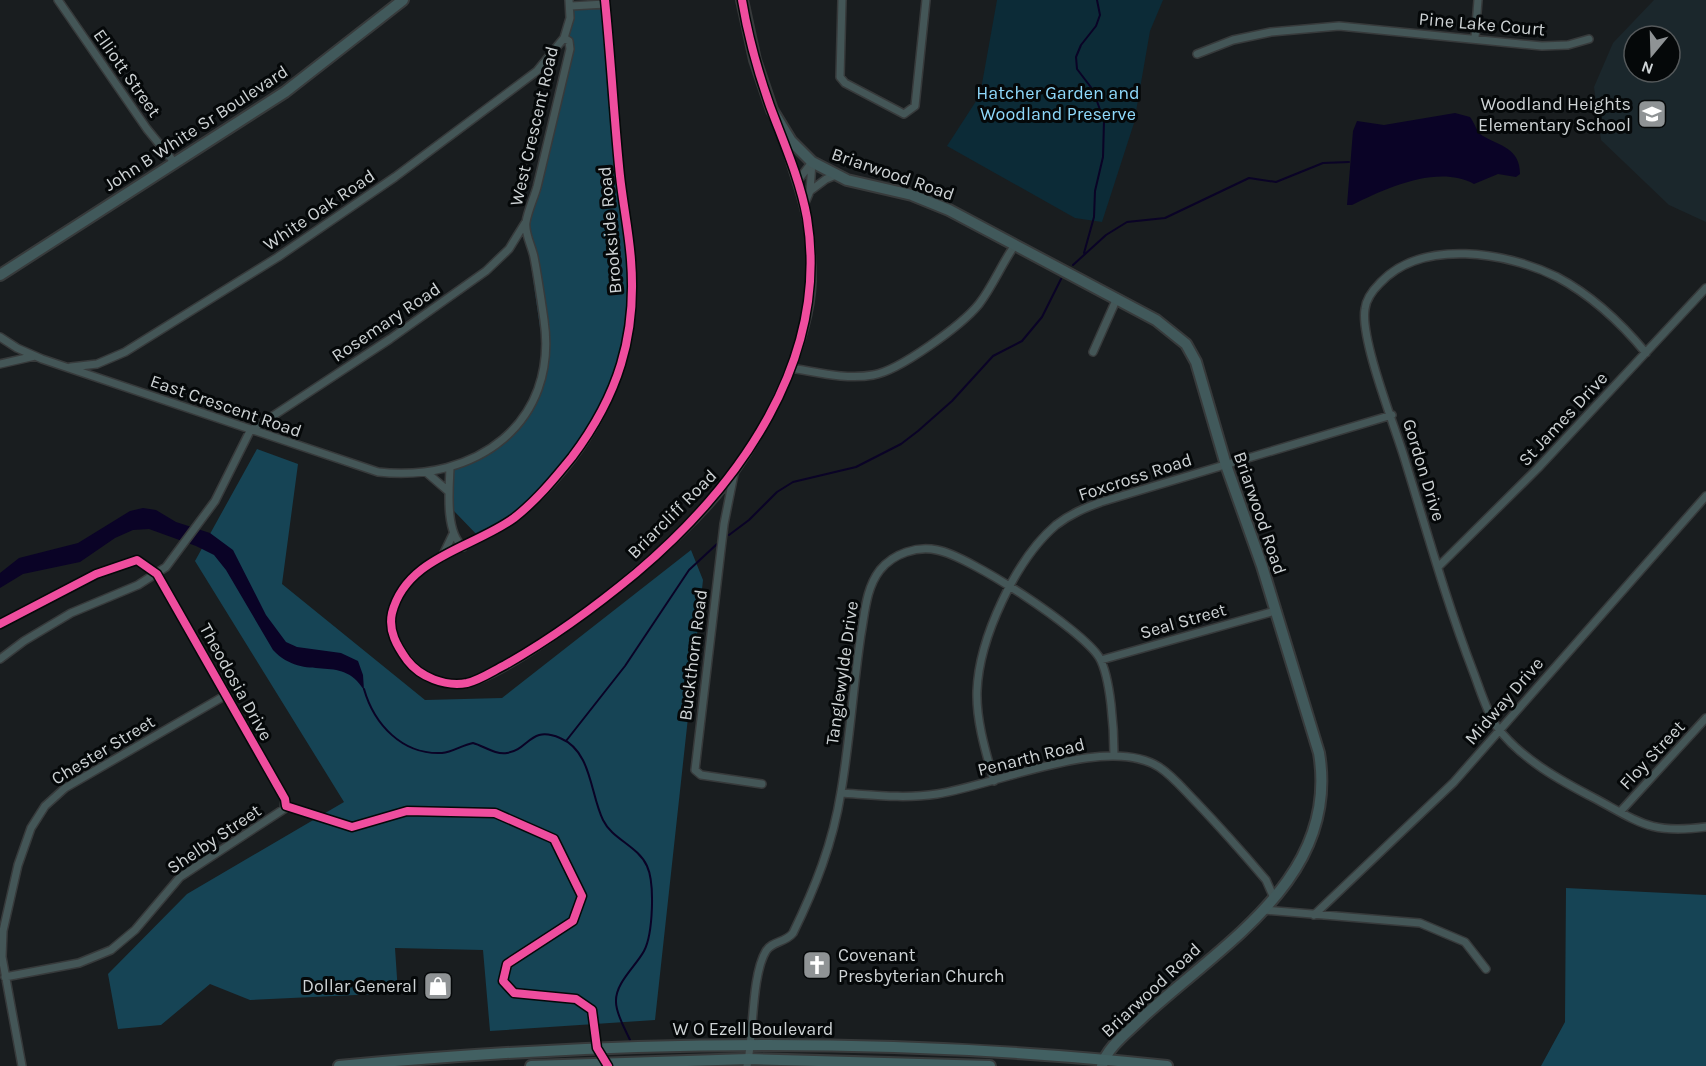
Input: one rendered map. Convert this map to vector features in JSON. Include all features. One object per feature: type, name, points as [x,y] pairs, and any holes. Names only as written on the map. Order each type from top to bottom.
[{"type":"main road","name":"W O Ezell Boulevard","points":[[339,1066],[468,1061],[597,1048],[752,1045],[890,1047],[1167,1066]]},
{"type":"main road","name":"W O Ezell Boulevard","points":[[531,1066],[748,1062],[990,1066]]},
{"type":"street","name":"Elliott Street","points":[[58,0],[147,129],[174,162]]},
{"type":"street","name":"John B White Sr Boulevard","points":[[0,275],[312,73],[404,0]]},
{"type":"street","name":"Briarcliff Road","points":[[442,557],[420,569],[404,586],[392,612],[392,632],[410,664],[424,675],[450,684],[470,682],[546,640],[628,579],[681,532],[734,474],[791,368],[806,322],[812,281],[804,205],[782,130],[762,82],[742,0]]},
{"type":"street","points":[[842,0],[840,78],[882,103],[907,114],[915,106],[926,0]]},
{"type":"street","points":[[1475,38],[1478,0]]},
{"type":"street","name":"Brookside Road","points":[[442,557],[516,516],[564,467],[612,393],[624,357],[630,326],[631,259],[620,177],[614,77],[605,2],[570,3]]},
{"type":"street","name":"West Crescent Road","points":[[450,468],[474,459],[505,440],[525,416],[538,389],[547,346],[534,258],[525,223],[535,198],[570,49],[568,41],[564,38],[570,3]]},
{"type":"street","name":"Pine Lake Court","points":[[1197,54],[1252,35],[1314,27],[1363,27],[1542,46],[1568,45],[1589,39]]},
{"type":"street","name":"White Oak Road","points":[[66,367],[97,364],[111,359],[278,256],[395,177],[537,71],[564,38]]},
{"type":"street","name":"Briarwood Road","points":[[782,130],[812,162],[836,175],[892,189],[931,202],[1116,298],[1172,331],[1193,354],[1226,465],[1262,566],[1317,744],[1322,781],[1320,809],[1309,846],[1289,882],[1264,910],[1163,999],[1102,1063]]},
{"type":"street","name":"Briarcliff Road","points":[[804,205],[810,191],[812,162]]},
{"type":"street","points":[[797,182],[812,162]]},
{"type":"street","points":[[810,191],[826,179],[836,175]]},
{"type":"street","name":"Rosemary Road","points":[[250,431],[381,345],[486,271],[509,249],[525,223]]},
{"type":"street","points":[[791,368],[845,376],[864,376],[880,374],[896,367],[933,342],[976,307],[1015,245]]},
{"type":"street","name":"Gordon Drive","points":[[1646,353],[1608,313],[1570,285],[1547,273],[1515,263],[1474,255],[1425,256],[1390,273],[1370,295],[1365,307],[1370,344],[1438,567],[1466,652],[1491,716],[1500,730],[1538,765],[1620,812],[1657,829],[1706,827]]},
{"type":"street","name":"St James Drive","points":[[1438,567],[1538,468],[1706,288]]},
{"type":"street","points":[[1093,352],[1116,298]]},
{"type":"street","name":"East Crescent Road","points":[[0,337],[35,356],[250,431],[378,472],[398,474],[450,468]]},
{"type":"street","points":[[0,364],[35,356]]},
{"type":"street","name":"Foxcross Road","points":[[994,781],[979,716],[978,681],[989,637],[1009,588],[1032,551],[1056,525],[1076,512],[1392,415]]},
{"type":"street","points":[[0,659],[24,641],[71,613],[138,585],[157,574],[183,547],[215,501],[250,431]]},
{"type":"street","points":[[450,468],[448,491],[453,534],[463,547]]},
{"type":"street","points":[[426,472],[448,491]]},
{"type":"street","name":"Buckthorn Road","points":[[734,474],[724,524],[694,770],[701,775],[762,784]]},
{"type":"street","name":"Midway Drive","points":[[1314,915],[1419,818],[1500,730],[1706,496]]},
{"type":"street","points":[[442,557],[453,534]]},
{"type":"street","name":"Tanglewylde Drive","points":[[748,1062],[752,1045],[758,981],[765,954],[770,946],[790,937],[804,910],[830,844],[841,793],[855,672],[867,602],[872,584],[881,568],[906,552],[937,550],[959,558],[1073,630],[1101,660]]},
{"type":"street","name":"Theodosia Drive","points":[[157,574],[285,799],[286,806]]},
{"type":"street","name":"Seal Street","points":[[1101,660],[1275,611]]},
{"type":"street","points":[[1101,660],[1112,709],[1114,755]]},
{"type":"street","name":"Chester Street","points":[[22,1066],[5,977],[2,940],[8,906],[24,846],[45,806],[65,788],[226,695]]},
{"type":"street","name":"Floy Street","points":[[1620,812],[1706,718]]},
{"type":"street","name":"Penarth Road","points":[[841,793],[915,796],[994,781],[1085,758],[1114,755],[1148,762],[1170,776],[1228,835],[1266,880],[1274,898]]},
{"type":"street","name":"Shelby Street","points":[[5,977],[79,963],[111,950],[135,930],[180,877],[282,812],[286,806]]},
{"type":"street","points":[[1264,910],[1392,919],[1434,927],[1465,942],[1486,969]]},
{"type":"shaded area","name":"Woodland Heights Elementary School","points":[[1654,0],[1706,0],[1706,222],[1669,205],[1601,140],[1594,87],[1613,43],[1622,34],[1622,84],[1682,84],[1682,24],[1631,24]]},
{"type":"shaded area","points":[[605,4],[631,259],[630,326],[612,393],[578,449],[533,500],[480,538],[454,511],[450,468],[505,440],[534,400],[545,362],[525,223],[570,49],[564,38],[571,6]]},
{"type":"shaded area","points":[[1455,113],[1470,117],[1481,134],[1513,153],[1517,158],[1520,174],[1516,177],[1498,174],[1474,184],[1444,177],[1411,181],[1347,205],[1353,131],[1357,121],[1384,125]]},
{"type":"shaded area","points":[[257,449],[298,464],[282,584],[425,700],[502,698],[691,550],[703,580],[655,1020],[490,1031],[483,950],[395,948],[398,993],[250,1000],[210,984],[161,1025],[118,1029],[108,974],[187,894],[344,802],[195,561]]},
{"type":"shaded area","points":[[143,508],[156,510],[176,522],[210,533],[233,550],[266,615],[286,642],[297,647],[341,653],[358,661],[363,675],[364,690],[345,672],[310,668],[285,660],[273,650],[226,570],[214,555],[149,529],[133,530],[115,538],[80,562],[23,574],[0,588],[0,573],[19,558],[78,543],[130,511]]},
{"type":"shaded area","points":[[1566,888],[1706,895],[1706,1066],[1541,1066],[1565,1022]]},
{"type":"green space","name":"Hatcher Garden and Woodland Preserve","points":[[997,0],[1163,0],[1150,31],[1134,123],[1102,222],[1075,218],[947,146],[980,95]]},
{"type":"waterway","points":[[1084,253],[1094,217],[1095,191],[1103,157],[1104,121],[1093,90],[1077,69],[1076,57],[1081,45],[1096,26],[1100,15],[1097,0]]},
{"type":"waterway","points":[[1073,265],[1106,235],[1127,222],[1165,218],[1249,178],[1276,182],[1323,163],[1349,162]]},
{"type":"waterway","points":[[729,535],[749,520],[777,492],[793,482],[856,467],[901,444],[918,431],[952,401],[993,356],[1022,341],[1042,317],[1061,279]]},
{"type":"waterway","points":[[566,741],[625,666],[689,570],[717,544]]},
{"type":"waterway","points":[[364,689],[375,714],[383,725],[402,743],[414,749],[442,753],[473,743],[494,752],[507,753],[520,748],[542,734],[560,738],[571,744],[578,753],[589,774],[599,810],[607,827],[638,853],[650,874],[652,909],[647,943],[644,951],[622,981],[616,1002],[617,1011],[630,1040]]},
{"type":"cycle path","points":[[605,0],[620,176],[631,260],[631,314],[627,340],[621,364],[601,411],[572,457],[545,489],[514,518],[426,566],[411,579],[400,594],[391,620],[392,632],[397,644],[412,666],[426,676],[442,682],[467,683],[482,678],[505,665],[605,598],[674,539],[709,501],[741,460],[769,416],[790,370],[804,321],[810,270],[807,218],[796,175],[757,67],[742,0]]},
{"type":"cycle path","points":[[0,624],[96,574],[137,560],[157,574],[285,799],[286,806],[352,827],[407,811],[495,813],[554,839],[582,896],[573,921],[507,964],[503,981],[514,993],[576,999],[592,1010],[597,1048],[608,1066]]},
{"type":"place","name":"Woodland Heights Elementary School","points":[[1652,114]]},
{"type":"place","name":"Covenant Presbyterian Church","points":[[817,965]]},
{"type":"place","name":"Dollar General","points":[[438,986]]}]
